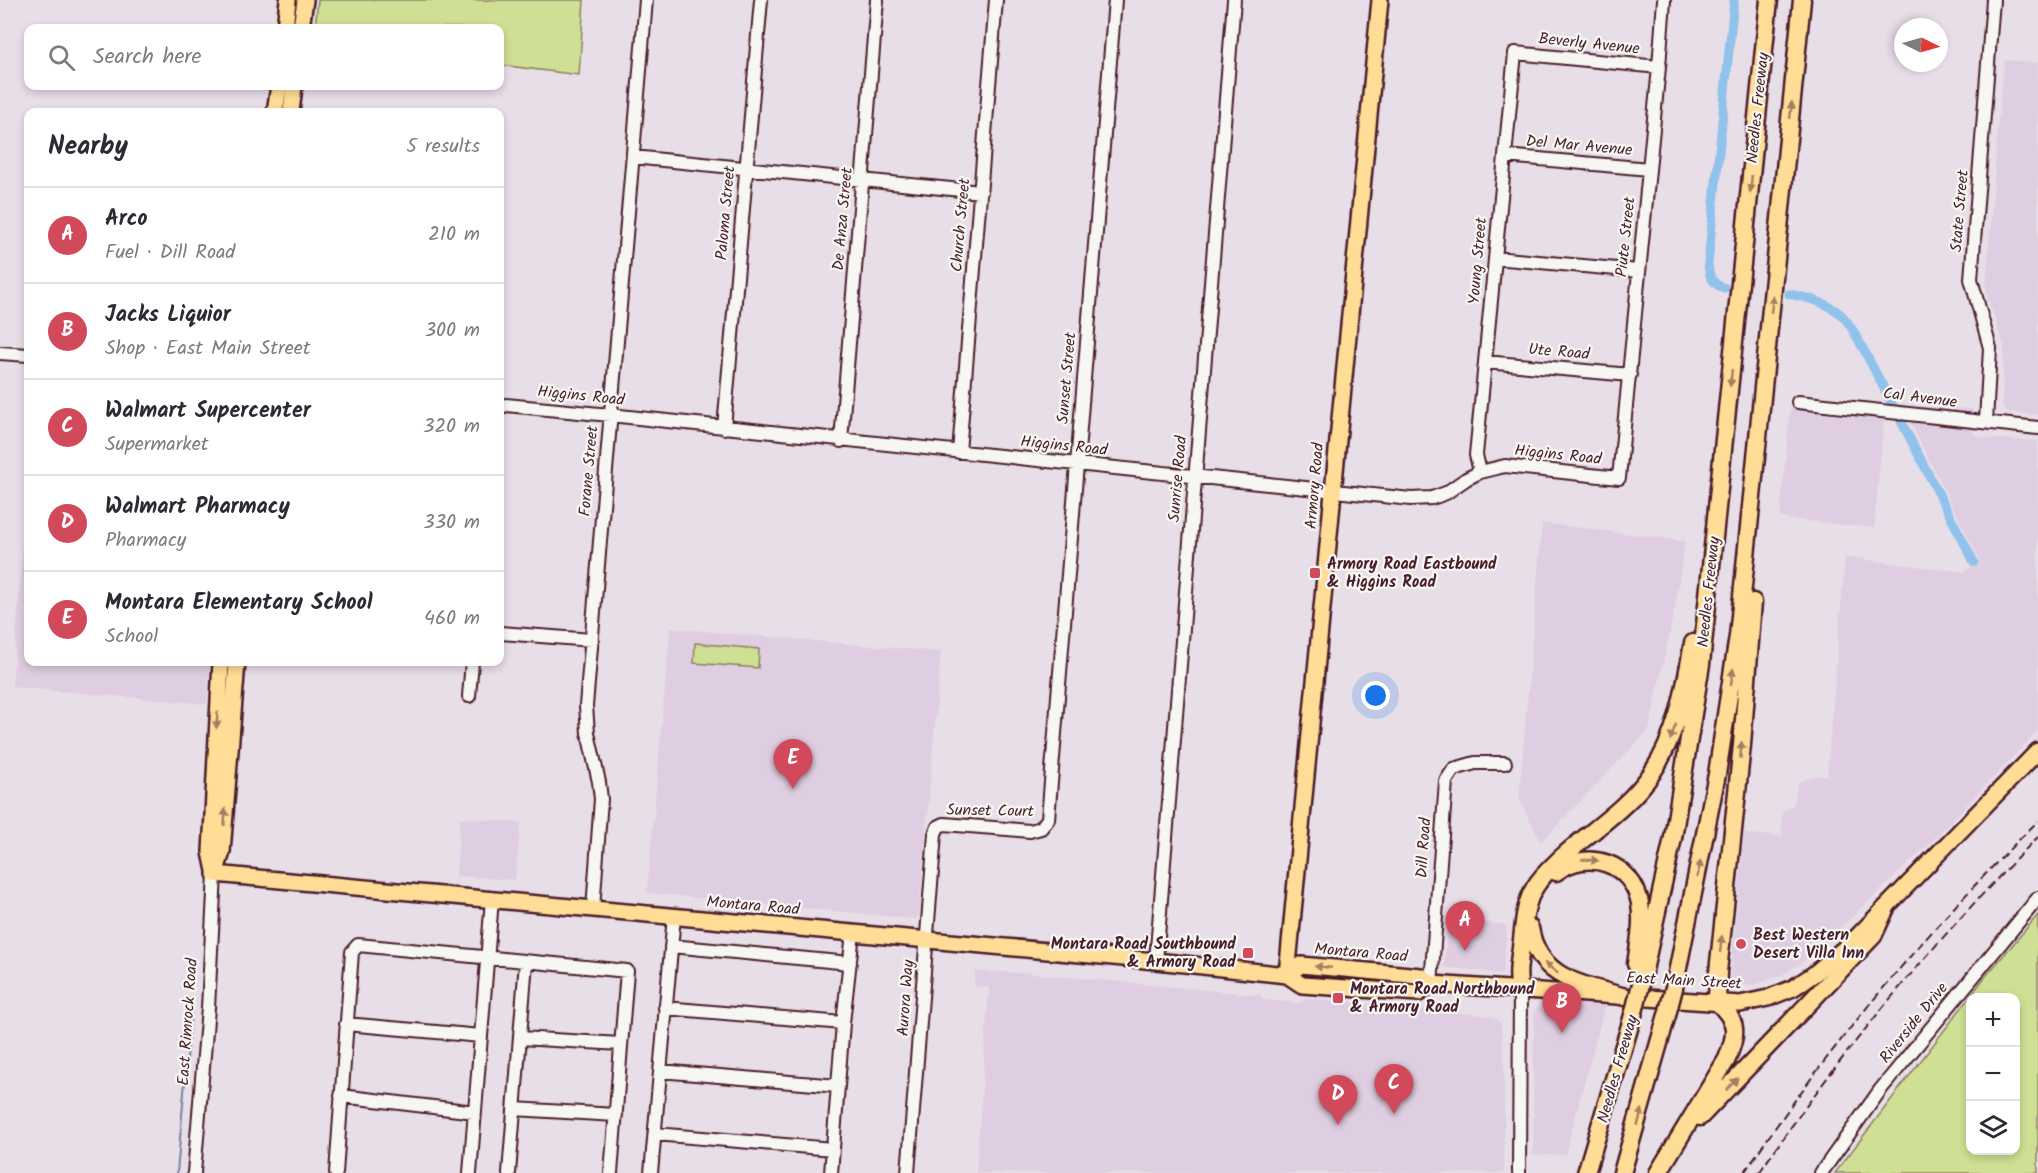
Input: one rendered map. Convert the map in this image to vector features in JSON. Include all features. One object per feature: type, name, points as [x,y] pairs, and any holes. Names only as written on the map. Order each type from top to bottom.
[{"type":"highway","name":"Needles Freeway","points":[[1586,1173],[1606,1109],[1673,838],[1692,725],[1702,653],[1769,0]]},
{"type":"highway","name":"Needles Freeway","points":[[1622,1173],[1674,988],[1703,849],[1726,720],[1738,636],[1802,0]]},
{"type":"highway","points":[[1658,1173],[1727,1059],[1734,1039],[1734,1024],[1729,1013],[1717,1002],[1718,972],[1742,745],[1753,598],[1760,425]]},
{"type":"highway","points":[[1520,990],[1517,978],[1524,921],[1527,904],[1534,888],[1545,873],[1634,794],[1650,776],[1670,740],[1689,666],[1719,489]]},
{"type":"highway","points":[[1520,990],[1524,977],[1530,928],[1537,898],[1555,873],[1565,865],[1579,859],[1593,859],[1607,863],[1620,870],[1630,881],[1639,900],[1641,932],[1632,998],[1577,983],[1552,970],[1535,950],[1530,928]]},
{"type":"highway","points":[[1677,1142],[1873,936],[1886,908]]},
{"type":"main road","points":[[285,24],[288,0]]},
{"type":"main road","points":[[302,24],[305,0]]},
{"type":"main road","name":"Armory Road","points":[[1287,975],[1380,0]]},
{"type":"main road","points":[[276,108],[278,90]]},
{"type":"main road","points":[[291,108],[294,90]]},
{"type":"main road","name":"East Rimrock Road","points":[[216,874],[211,852],[221,666]]},
{"type":"main road","name":"East Rimrock Road","points":[[216,874],[222,852],[237,666]]},
{"type":"main road","name":"East Main Street","points":[[1520,990],[1740,1004],[1768,998],[1793,988],[1843,950],[2038,751]]},
{"type":"main road","name":"Montara Road","points":[[216,874],[1156,961],[1287,975],[1302,985],[1419,993],[1431,984],[1520,990]]},
{"type":"street","name":"Forane Street","points":[[593,909],[601,799],[588,733],[586,705],[646,0]]},
{"type":"street","name":"Paloma Street","points":[[724,428],[761,0]]},
{"type":"street","name":"De Anza Street","points":[[842,441],[877,0]]},
{"type":"street","name":"Church Street","points":[[959,452],[996,0]]},
{"type":"street","name":"Sunset Street","points":[[1041,828],[1048,819],[1115,0]]},
{"type":"street","name":"Sunrise Road","points":[[1156,961],[1234,0]]},
{"type":"street","name":"Piute Street","points":[[1619,478],[1664,0]]},
{"type":"street","name":"State Street","points":[[1986,422],[1990,348],[1971,279],[1993,0]]},
{"type":"street","name":"Beverly Avenue","points":[[1515,53],[1659,68]]},
{"type":"street","name":"Young Street","points":[[1480,472],[1476,455],[1515,53]]},
{"type":"street","name":"Del Mar Avenue","points":[[1505,156],[1649,169]]},
{"type":"street","points":[[633,157],[981,192]]},
{"type":"street","points":[[1495,258],[1639,271]]},
{"type":"street","points":[[0,353],[24,355]]},
{"type":"street","name":"Ute Road","points":[[1485,362],[1630,375]]},
{"type":"street","name":"Cal Avenue","points":[[1798,402],[2038,428]]},
{"type":"street","name":"Higgins Road","points":[[504,406],[610,415],[1411,499],[1431,498],[1446,493],[1466,479],[1494,467],[1505,466],[1619,478]]},
{"type":"street","points":[[504,633],[592,640]]},
{"type":"street","points":[[469,696],[472,666]]},
{"type":"street","name":"Dill Road","points":[[1431,984],[1446,781],[1454,769],[1475,763],[1505,763]]},
{"type":"street","name":"Sunset Court","points":[[938,827],[944,824],[1030,831],[1041,828]]},
{"type":"street","name":"Aurora Way","points":[[908,1173],[935,834],[938,827]]},
{"type":"street","name":"East Rimrock Road","points":[[194,1173],[216,874]]},
{"type":"street","name":"Riverside Drive","points":[[1821,1173],[1881,1089],[2038,898]]},
{"type":"street","points":[[470,1173],[492,900]]},
{"type":"street","points":[[651,1173],[674,916]]},
{"type":"street","points":[[831,1173],[853,933]]},
{"type":"street","points":[[339,1173],[346,1024],[352,952],[358,945],[627,970],[611,1173]]},
{"type":"street","points":[[671,946],[850,963]]},
{"type":"street","points":[[509,1173],[526,962]]},
{"type":"street","points":[[1519,1173],[1520,990]]},
{"type":"street","points":[[665,1008],[843,1023]]},
{"type":"street","points":[[346,1024],[481,1036]]},
{"type":"street","points":[[520,1038],[621,1044]]},
{"type":"street","points":[[660,1071],[838,1086]]},
{"type":"street","points":[[341,1096],[475,1112]]},
{"type":"street","points":[[514,1109],[615,1115]]},
{"type":"street","points":[[655,1134],[833,1149]]},
{"type":"shaded area","points":[[2006,60],[2038,63],[2038,415],[2008,412],[2004,409],[2002,403],[2004,345],[1986,287],[1999,112]]},
{"type":"shaded area","points":[[1902,406],[1973,409],[1971,424],[1974,434],[1981,438],[2038,441],[2038,731],[1929,844],[1813,954],[1812,950],[1807,959],[1780,976],[1753,985],[1736,985],[1730,980],[1744,834],[1782,836],[1782,811],[1794,804],[1798,782],[1817,775],[1827,776],[1845,557],[1964,572],[1980,561]]},
{"type":"shaded area","points":[[1790,409],[1884,418],[1874,528],[1780,518]]},
{"type":"shaded area","points":[[1542,523],[1685,541],[1675,608],[1649,730],[1541,842],[1519,799]]},
{"type":"shaded area","points":[[24,532],[24,666],[210,666],[207,704],[12,687]]},
{"type":"shaded area","points":[[670,628],[941,652],[919,916],[916,919],[647,893]]},
{"type":"shaded area","points":[[460,817],[521,823],[515,880],[456,876]]},
{"type":"shaded area","points":[[1448,919],[1507,925],[1503,974],[1444,967]]},
{"type":"shaded area","points":[[975,971],[1028,973],[1260,995],[1264,1000],[1300,1003],[1307,998],[1491,1016],[1501,1024],[1504,1061],[1504,1173],[976,1173],[989,988],[974,986]]},
{"type":"shaded area","points":[[1549,1001],[1605,1006],[1565,1155],[1533,1155],[1534,1014],[1537,1008]]},
{"type":"green space","points":[[318,0],[584,0],[579,75],[504,66],[504,24],[315,24]]},
{"type":"green space","points":[[695,643],[759,649],[758,668],[694,663]]},
{"type":"green space","points":[[2038,915],[2038,1173],[1835,1173],[1966,1002],[1966,1155],[2020,1155],[2020,993],[1973,993]]},
{"type":"waterway","points":[[1725,288],[1717,285],[1712,279],[1708,264],[1734,0]]},
{"type":"waterway","points":[[1789,294],[1828,306],[1841,314],[1849,323],[1974,562]]},
{"type":"waterway","points":[[177,1173],[191,1012]]},
{"type":"railway","points":[[1744,1173],[1810,1079],[1882,990],[1958,903],[2038,821]]},
{"type":"railway","points":[[1759,1173],[1823,1084],[1891,998],[1962,916],[2038,837]]},
{"type":"place","name":"Armory Road Eastbound & Higgins Road","points":[[1315,573]]},
{"type":"place","name":"Montara Elementary School","points":[[793,789]]},
{"type":"place","name":"Best Western Desert Villa Inn","points":[[1741,944]]},
{"type":"place","name":"Arco","points":[[1465,951]]},
{"type":"place","name":"Montara Road Southbound & Armory Road","points":[[1248,953]]},
{"type":"place","name":"Montara Road Northbound & Armory Road","points":[[1338,998]]},
{"type":"place","name":"Jacks Liquior","points":[[1562,1033]]},
{"type":"place","name":"Walmart Supercenter","points":[[1394,1114]]},
{"type":"place","name":"Walmart Pharmacy","points":[[1338,1125]]}]
